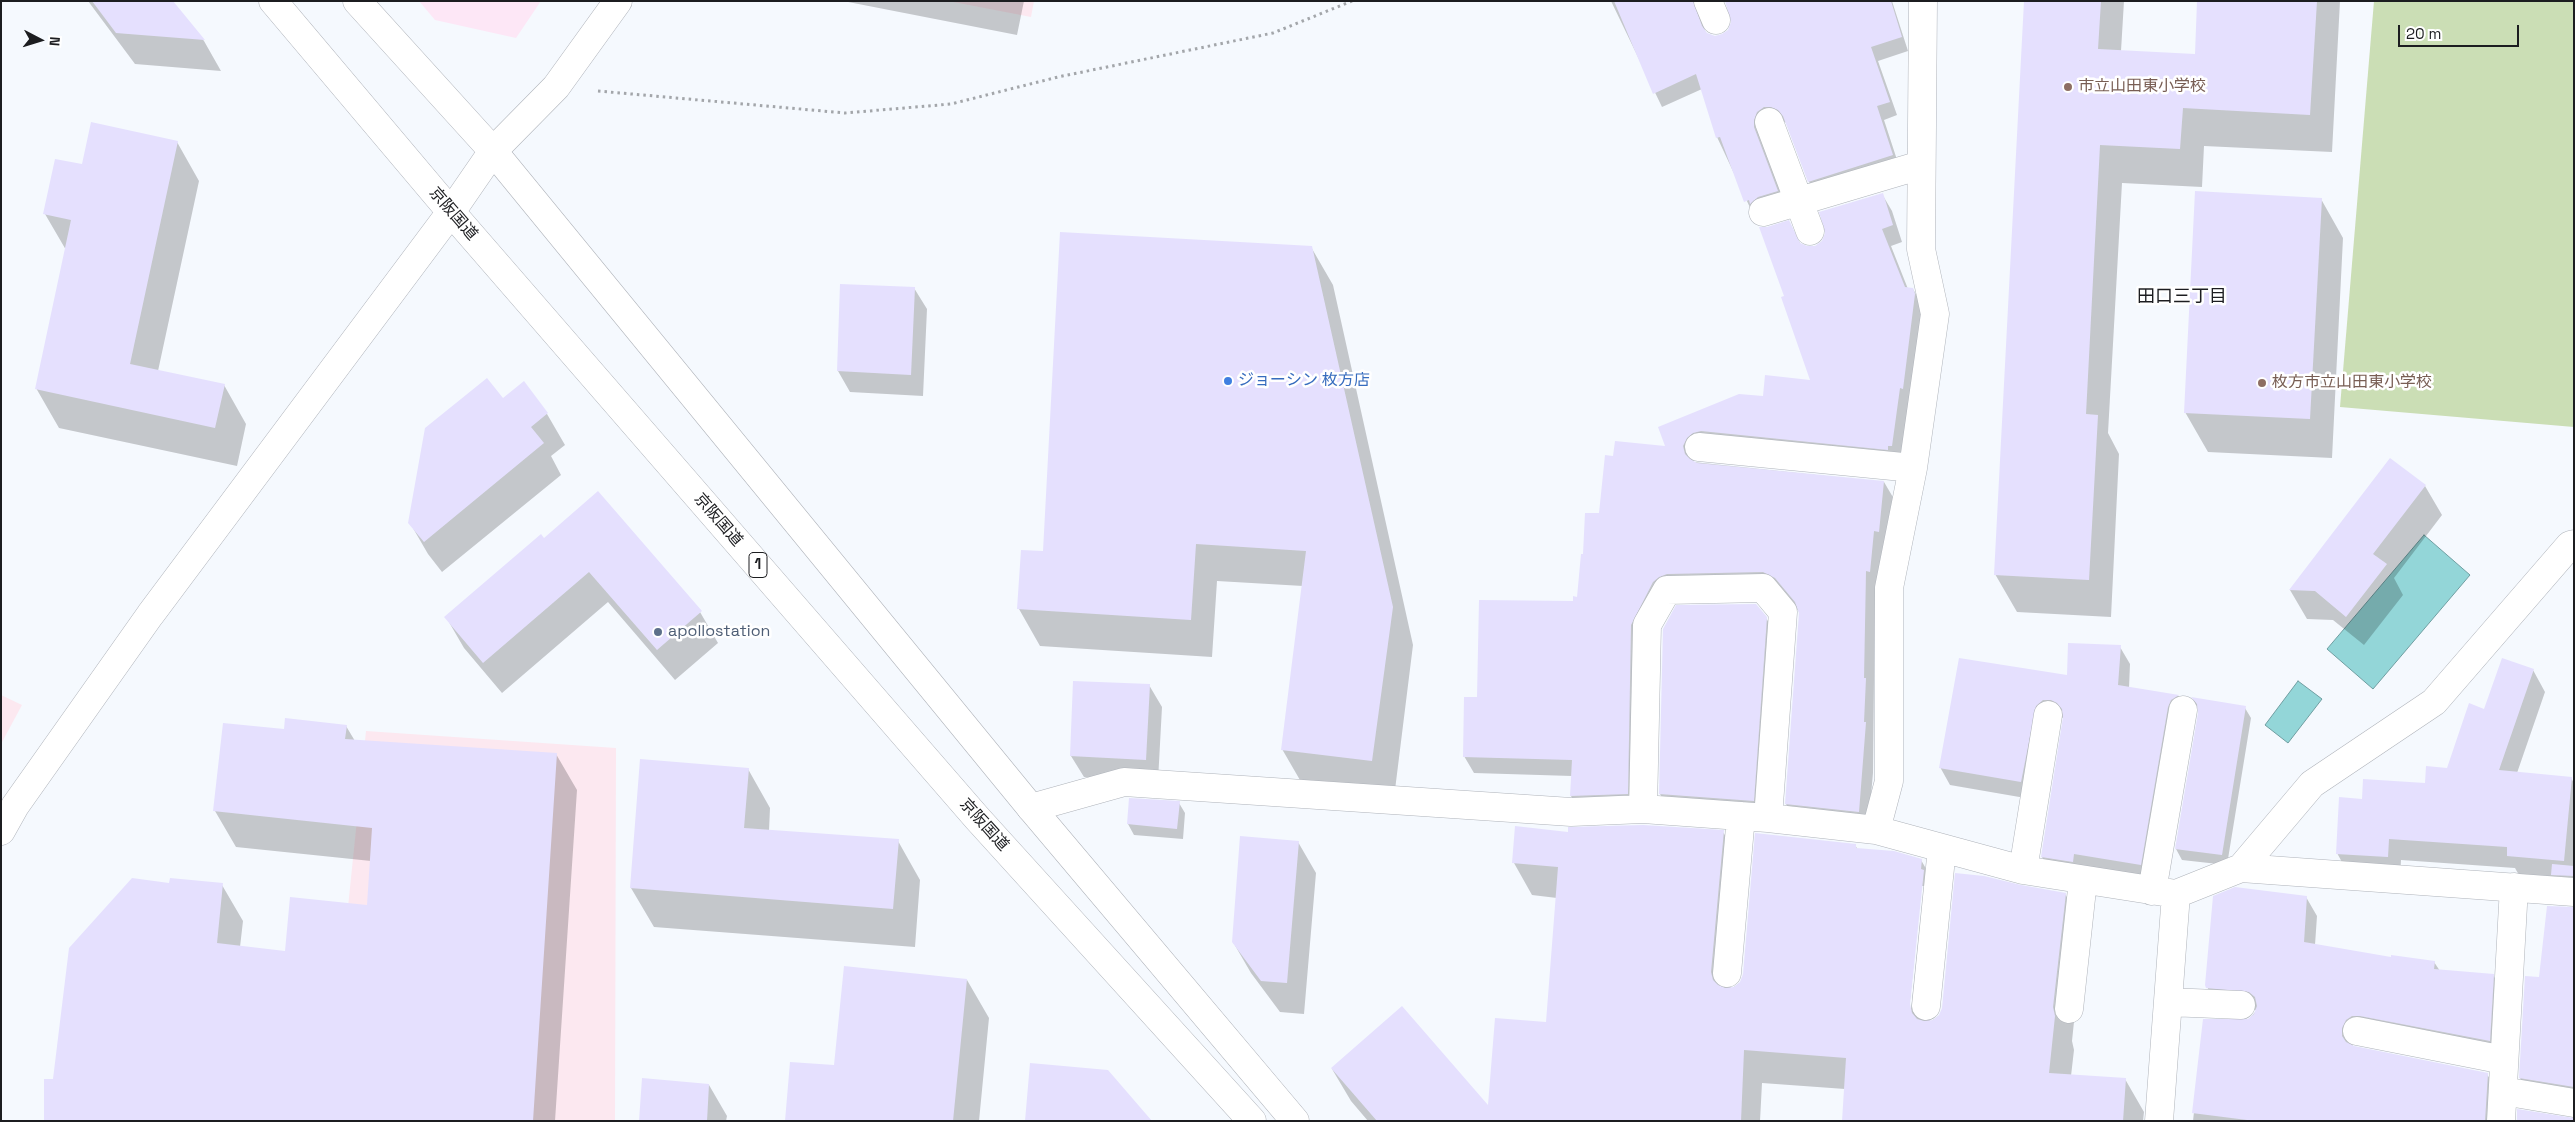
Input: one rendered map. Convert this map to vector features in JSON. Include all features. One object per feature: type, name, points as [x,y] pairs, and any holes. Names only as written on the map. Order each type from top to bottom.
[{"type":"main road","name":"京阪国道","points":[[273,1],[451,212],[971,810],[1252,1121]]},
{"type":"main road","points":[[357,1],[493,151],[1031,808],[1295,1121]]},
{"type":"main road","points":[[1,831],[14,806],[156,607],[451,212],[493,151],[556,87],[618,1]]},
{"type":"main road","points":[[1876,830],[1889,780],[1889,588],[1913,468],[1936,314],[1921,249],[1923,1]]},
{"type":"main road","points":[[1769,122],[1810,231]]},
{"type":"main road","points":[[1763,212],[1922,165]]},
{"type":"main road","points":[[1699,447],[1913,468]]},
{"type":"main road","points":[[2241,868],[2312,784],[2434,702],[2570,545],[2574,544]]},
{"type":"main road","points":[[1643,809],[1647,624],[1667,590],[1764,588],[1783,612],[1768,818]]},
{"type":"main road","points":[[2159,1121],[2168,1002],[2164,892],[2183,710]]},
{"type":"main road","points":[[2023,870],[2048,715]]},
{"type":"main road","points":[[1031,808],[1124,782],[1571,812],[1643,809],[1768,818],[1876,830],[2023,870],[2164,892],[2241,868],[2574,892]]},
{"type":"main road","points":[[1727,973],[1741,816]]},
{"type":"main road","points":[[1926,1006],[1942,848]]},
{"type":"main road","points":[[2069,1009],[2083,880]]},
{"type":"main road","points":[[2501,1121],[2514,887]]},
{"type":"main road","points":[[2168,1002],[2241,1005]]},
{"type":"main road","points":[[2357,1030],[2504,1060]]},
{"type":"main road","points":[[2503,1091],[2574,1102]]},
{"type":"path","points":[[556,87],[845,113],[951,104],[1058,77],[1273,33],[1352,1]]},
{"type":"shaded area","points":[[419,1],[541,1],[516,38],[435,20]]},
{"type":"shaded area","points":[[948,1],[1034,1],[1031,17]]},
{"type":"shaded area","points":[[1,695],[22,705],[1,744]]},
{"type":"shaded area","points":[[366,731],[616,748],[615,1121],[480,1121],[332,1064]]},
{"type":"green space","points":[[2374,1],[2574,1],[2574,427],[2340,407]]},
{"type":"water","points":[[2424,535],[2470,575],[2373,689],[2327,649]]},
{"type":"water","points":[[2298,681],[2322,699],[2288,743],[2265,725]]},
{"type":"building","points":[[92,1],[173,1],[205,40],[116,33]]},
{"type":"building","points":[[1614,1],[1693,1],[1702,26],[1707,33],[1715,36],[1728,30],[1731,22],[1725,1],[1891,1],[1902,37],[1871,47],[1890,102],[1877,106],[1893,155],[1808,182],[1783,116],[1778,110],[1764,107],[1757,112],[1754,127],[1778,191],[1758,197],[1750,204],[1749,200],[1744,202],[1720,137],[1716,138],[1696,74],[1653,94]]},
{"type":"building","points":[[2024,1],[2101,1],[2098,49],[2195,54],[2197,1],[2317,1],[2310,115],[2183,108],[2180,149],[2100,145],[2086,414],[2098,415],[2089,580],[1994,575]]},
{"type":"building","points":[[91,122],[178,141],[130,364],[225,384],[215,428],[35,389],[71,220],[43,214],[55,159],[82,164]]},
{"type":"building","points":[[2195,191],[2322,198],[2310,419],[2184,413]]},
{"type":"building","points":[[1883,193],[1893,225],[1882,229],[1905,287],[1913,288],[1915,294],[1903,389],[1900,388],[1892,446],[1888,446],[1888,450],[1701,431],[1693,433],[1687,438],[1683,446],[1685,454],[1697,463],[1884,481],[1879,532],[1874,531],[1870,572],[1866,571],[1864,722],[1866,722],[1859,812],[1785,804],[1799,613],[1795,602],[1775,578],[1763,572],[1667,574],[1653,582],[1631,625],[1628,794],[1570,796],[1572,760],[1463,757],[1464,697],[1477,697],[1479,600],[1573,601],[1573,596],[1577,597],[1581,554],[1583,554],[1585,513],[1599,513],[1605,455],[1613,456],[1615,441],[1665,446],[1658,427],[1739,394],[1763,396],[1765,375],[1810,380],[1781,297],[1784,296],[1759,227],[1767,227],[1789,220],[1800,243],[1807,246],[1815,246],[1822,241],[1825,233],[1819,212]]},
{"type":"building","points":[[1060,232],[1312,246],[1393,607],[1372,761],[1281,750],[1306,551],[1196,544],[1191,620],[1017,609],[1021,550],[1043,551]]},
{"type":"building","points":[[840,284],[915,287],[911,375],[837,371]]},
{"type":"building","points":[[487,378],[503,398],[524,381],[548,413],[531,427],[544,443],[424,542],[408,523],[425,428]]},
{"type":"building","points":[[2390,458],[2426,485],[2373,554],[2387,564],[2346,617],[2315,591],[2289,590]]},
{"type":"building","points":[[598,491],[702,611],[657,650],[589,572],[483,663],[444,617],[541,534],[544,538]]},
{"type":"building","points":[[1756,604],[1767,617],[1754,801],[1659,794],[1663,629],[1676,605]]},
{"type":"building","points":[[2068,643],[2121,645],[2118,685],[2179,695],[2171,700],[2168,707],[2141,865],[2074,854],[2073,862],[2041,857],[2063,717],[2062,709],[2051,700],[2043,700],[2036,706],[2021,782],[1939,768],[1959,658],[2067,675]]},
{"type":"building","points":[[2502,658],[2534,669],[2499,770],[2572,777],[2564,861],[2507,856],[2507,847],[2389,839],[2388,857],[2336,854],[2339,797],[2362,799],[2363,779],[2425,783],[2426,766],[2447,768],[2469,703],[2484,709]]},
{"type":"building","points":[[1073,681],[1150,684],[1146,760],[1070,756]]},
{"type":"building","points":[[2191,697],[2246,706],[2222,855],[2175,849],[2198,713],[2197,704]]},
{"type":"building","points":[[285,718],[347,725],[345,739],[557,753],[533,1121],[44,1121],[44,1079],[53,1079],[69,948],[132,878],[169,883],[170,878],[223,883],[217,943],[285,951],[290,897],[367,905],[372,828],[213,811],[223,723],[284,729]]},
{"type":"building","points":[[640,759],[749,768],[744,828],[899,839],[893,909],[630,888]]},
{"type":"building","points":[[1129,798],[1180,801],[1177,829],[1127,824]]},
{"type":"building","points":[[1643,825],[1724,830],[1711,972],[1713,980],[1725,988],[1734,987],[1740,982],[1743,974],[1755,833],[1856,844],[1856,848],[1894,851],[1922,859],[1921,869],[1924,870],[1910,1004],[1912,1013],[1917,1019],[1924,1021],[1933,1020],[1939,1015],[1942,1008],[1955,873],[1984,876],[2066,893],[2053,1007],[2055,1016],[2049,1073],[2126,1078],[2123,1121],[1842,1121],[1846,1058],[1744,1050],[1741,1121],[1377,1121],[1331,1068],[1402,1006],[1488,1105],[1495,1018],[1546,1022],[1558,867],[1512,863],[1515,826],[1568,832],[1568,827]]},
{"type":"building","points":[[1240,836],[1299,841],[1287,983],[1261,981],[1232,942]]},
{"type":"building","points":[[2552,864],[2574,866],[2574,876],[2551,875]]},
{"type":"building","points":[[2235,887],[2307,896],[2304,942],[2391,957],[2391,955],[2435,961],[2434,969],[2494,974],[2490,1041],[2360,1016],[2352,1016],[2346,1020],[2342,1028],[2342,1036],[2346,1042],[2354,1046],[2488,1073],[2485,1121],[2255,1121],[2192,1113],[2203,1019],[2248,1019],[2254,1014],[2257,1006],[2255,997],[2249,992],[2206,988],[2205,985],[2213,896]]},
{"type":"building","points":[[2547,906],[2574,907],[2574,1087],[2519,1078],[2525,976],[2539,977]]},
{"type":"building","points":[[844,966],[967,979],[953,1121],[785,1121],[790,1062],[834,1065]]},
{"type":"building","points":[[1030,1063],[1108,1070],[1152,1121],[1025,1121]]},
{"type":"building","points":[[642,1078],[709,1084],[707,1121],[639,1121]]},
{"type":"building","points":[[2517,1109],[2574,1118],[2574,1121],[2517,1121]]},
{"type":"place","name":"市立山田東小学校","points":[[2068,87]]},
{"type":"place","name":"ジョーシン 枚方店","points":[[1228,381]]},
{"type":"place","name":"枚方市立山田東小学校","points":[[2262,383]]},
{"type":"place","name":"apollostation","points":[[658,632]]},
{"type":"district","name":"田口三丁目","points":[[2182,297]]}]
